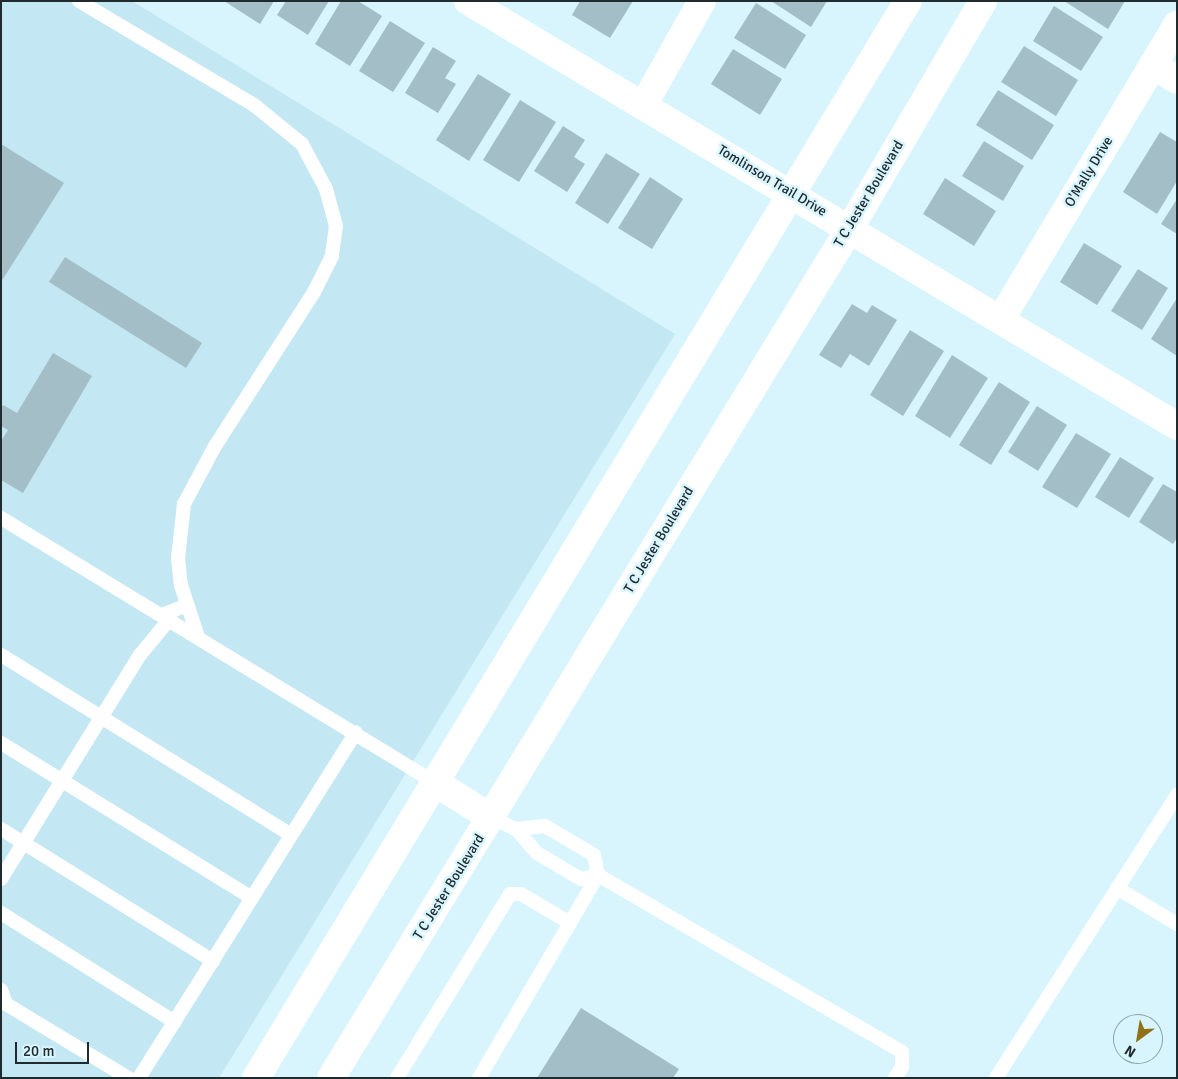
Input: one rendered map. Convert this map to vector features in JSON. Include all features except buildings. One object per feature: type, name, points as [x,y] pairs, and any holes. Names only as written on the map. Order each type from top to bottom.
[{"type":"main road","name":"Tomlinson Trail Drive","points":[[468,1],[644,104],[1177,426]]},
{"type":"main road","points":[[644,104],[702,1]]},
{"type":"main road","points":[[256,1078],[908,1]]},
{"type":"main road","name":"T C Jester Boulevard","points":[[331,1078],[492,818],[850,228],[983,1]]},
{"type":"main road","name":"O'Mally Drive","points":[[1001,319],[1177,25]]},
{"type":"main road","points":[[1153,65],[1177,80]]},
{"type":"main road","points":[[434,782],[492,818]]},
{"type":"lane","points":[[78,1],[254,105],[302,144],[326,189],[336,226],[332,256],[314,292],[216,446],[184,504],[178,558],[186,605],[198,637]]},
{"type":"lane","points":[[1,518],[356,732],[434,782]]},
{"type":"lane","points":[[162,615],[186,605]]},
{"type":"lane","points":[[1,879],[140,656],[168,622],[162,615]]},
{"type":"lane","points":[[1,655],[291,835]]},
{"type":"lane","points":[[140,1078],[356,732]]},
{"type":"lane","points":[[1,742],[252,898]]},
{"type":"lane","points":[[996,1078],[1176,799]]},
{"type":"lane","points":[[492,818],[516,830],[537,853],[581,879],[598,875],[902,1052],[902,1067],[895,1078]]},
{"type":"lane","points":[[479,1078],[598,875],[594,855],[545,826],[516,830]]},
{"type":"lane","points":[[1,829],[213,961]]},
{"type":"lane","points":[[1117,888],[1177,924]]},
{"type":"lane","points":[[397,1078],[510,894],[521,894],[570,923]]},
{"type":"lane","points":[[1,913],[175,1022]]},
{"type":"lane","points":[[3,1001],[128,1078]]},
{"type":"shaded area","points":[[1,1],[132,1],[675,334],[219,1078],[1,1078]]}]
